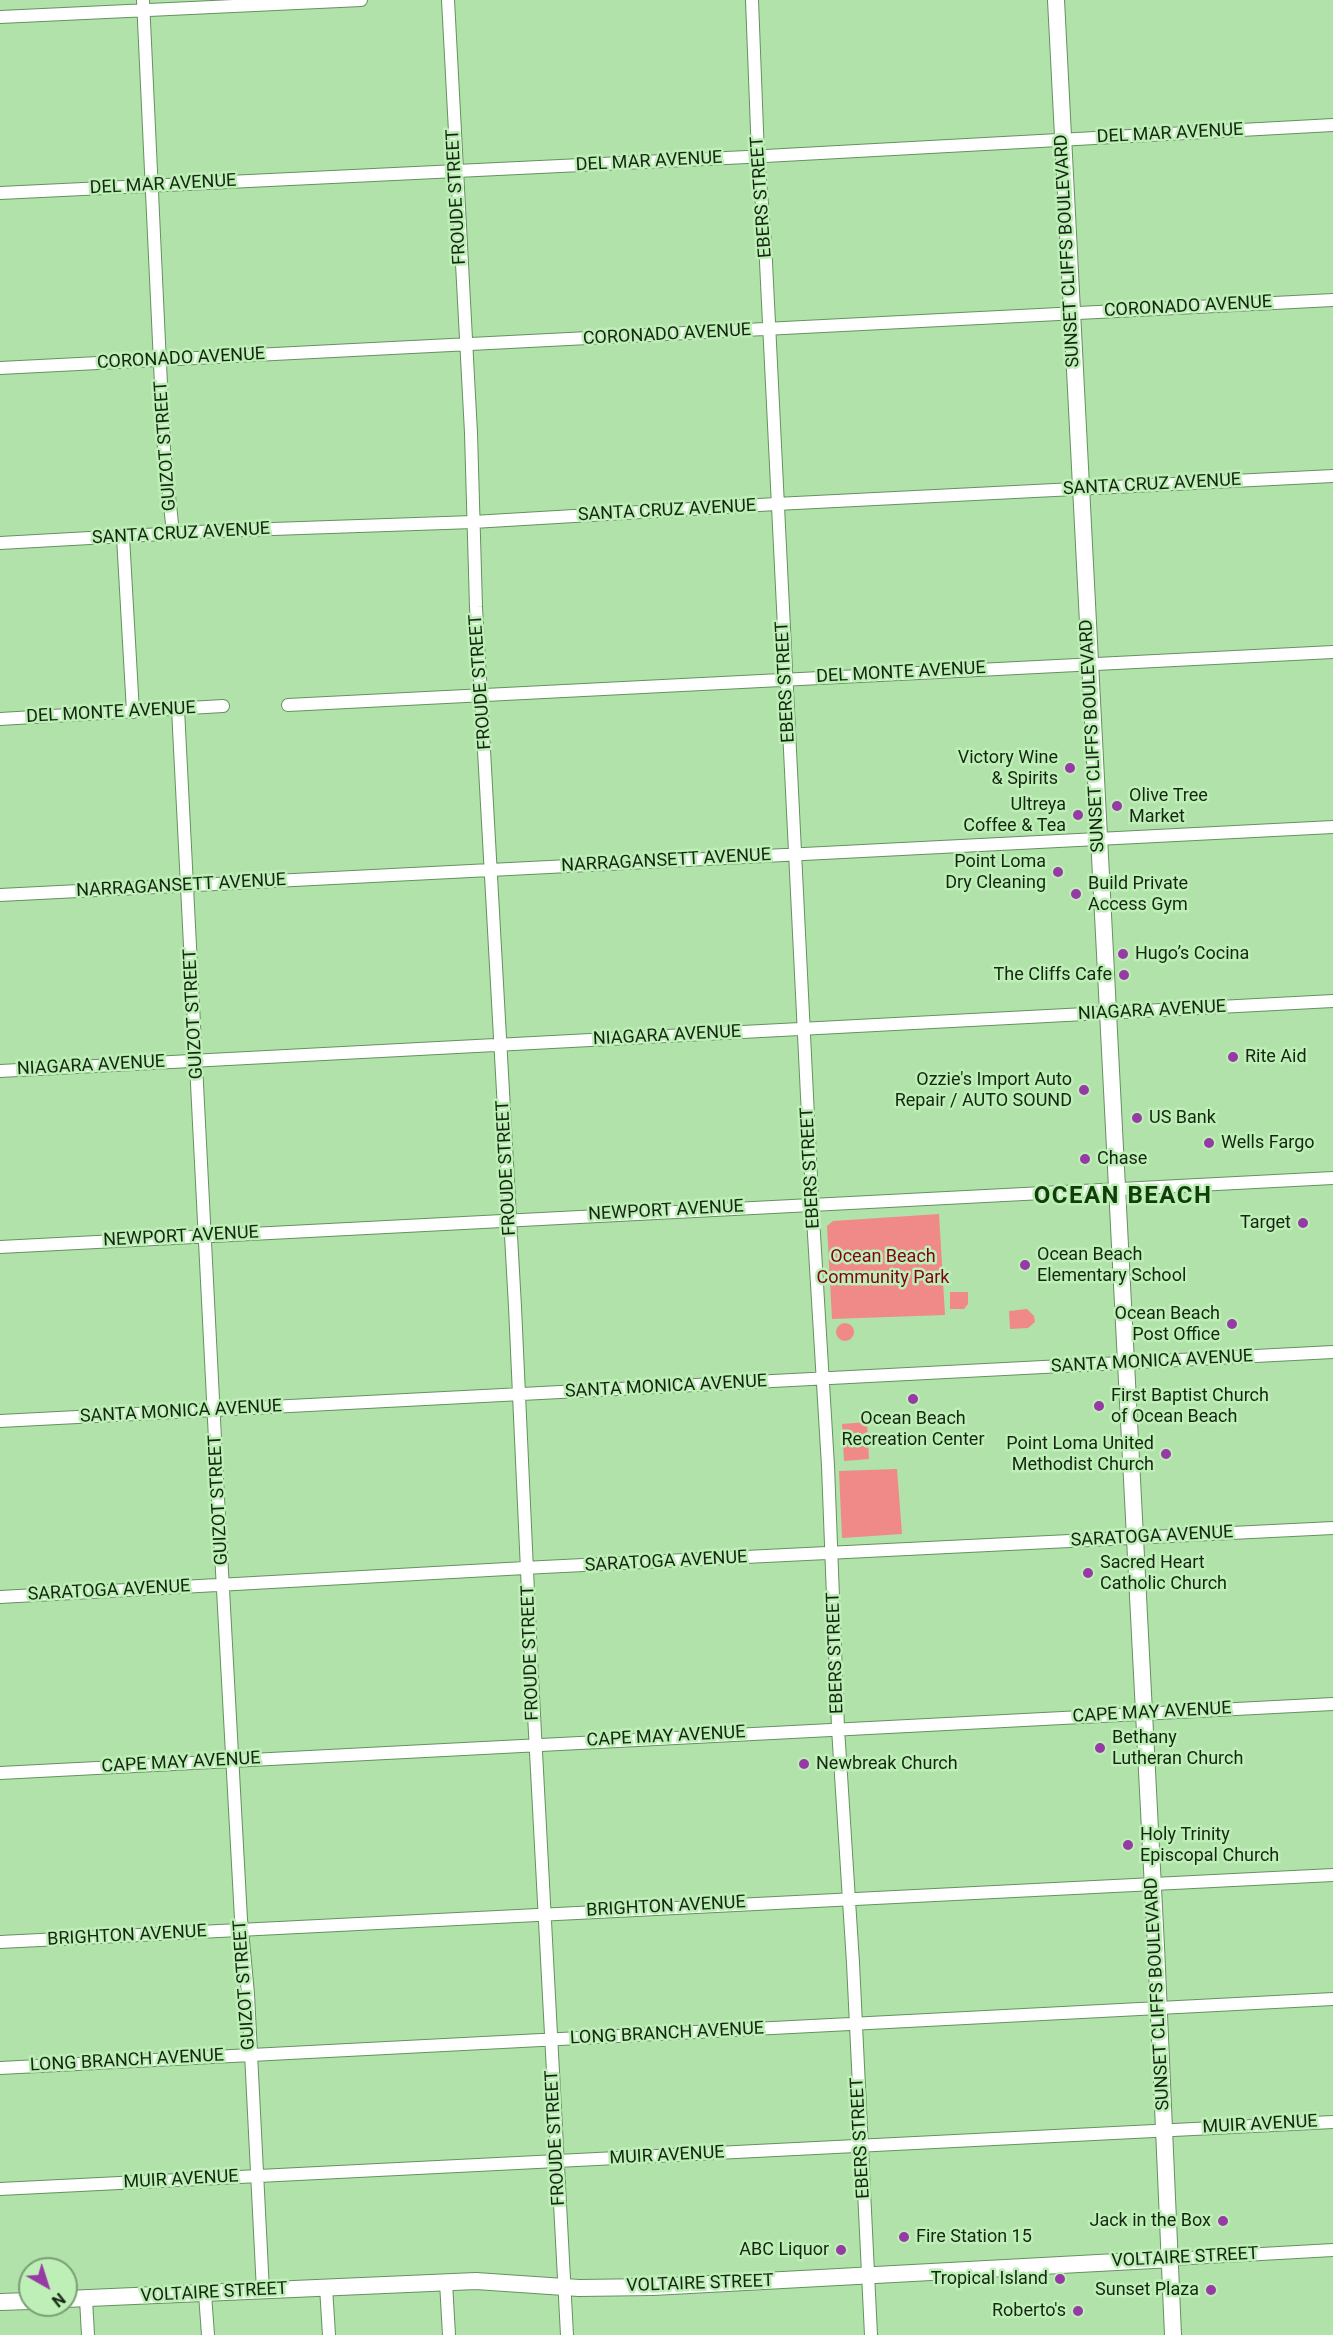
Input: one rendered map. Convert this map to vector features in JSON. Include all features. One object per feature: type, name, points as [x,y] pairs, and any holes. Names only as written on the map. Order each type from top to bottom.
[{"type":"main road","name":"SUNSET CLIFFS BOULEVARD","points":[[1056,0],[1172,2259],[1173,2335]]},
{"type":"main road","name":"VOLTAIRE STREET","points":[[78,2299],[446,2282],[495,2281],[565,2287],[653,2287],[1172,2259]]},
{"type":"main road","points":[[0,2302],[18,2301]]},
{"type":"street","points":[[0,17],[143,5],[361,0]]},
{"type":"street","name":"FROUDE STREET","points":[[448,0],[466,346],[476,607],[483,694],[567,2335]]},
{"type":"street","name":"EBERS STREET","points":[[752,0],[758,156],[832,1554],[838,1728],[872,2335]]},
{"type":"street","name":"GUIZOT STREET","points":[[143,5],[164,449],[173,533]]},
{"type":"street","name":"DEL MAR AVENUE","points":[[0,194],[1333,125]]},
{"type":"street","name":"CORONADO AVENUE","points":[[0,368],[1333,300]]},
{"type":"street","name":"SANTA CRUZ AVENUE","points":[[0,543],[173,533],[473,522],[1333,476]]},
{"type":"street","points":[[123,537],[134,712]]},
{"type":"street","name":"DEL MONTE AVENUE","points":[[288,705],[1333,652]]},
{"type":"street","name":"DEL MONTE AVENUE","points":[[0,719],[223,706]]},
{"type":"street","name":"GUIZOT STREET","points":[[178,709],[232,1760],[248,1994],[262,2290]]},
{"type":"street","name":"NARRAGANSETT AVENUE","points":[[0,896],[1333,827]]},
{"type":"street","name":"NIAGARA AVENUE","points":[[0,1071],[1333,1001]]},
{"type":"street","name":"NEWPORT AVENUE","points":[[0,1246],[1333,1178]]},
{"type":"street","name":"SANTA MONICA AVENUE","points":[[0,1421],[1333,1353]]},
{"type":"street","name":"SARATOGA AVENUE","points":[[0,1597],[1333,1528]]},
{"type":"street","name":"CAPE MAY AVENUE","points":[[0,1773],[535,1743],[1333,1704]]},
{"type":"street","name":"BRIGHTON AVENUE","points":[[0,1942],[1333,1875]]},
{"type":"street","name":"LONG BRANCH AVENUE","points":[[0,2068],[1333,1999]]},
{"type":"street","name":"MUIR AVENUE","points":[[0,2189],[1333,2122]]},
{"type":"street","name":"VOLTAIRE STREET","points":[[1172,2259],[1333,2250]]},
{"type":"street","points":[[446,2282],[449,2335]]},
{"type":"street","points":[[326,2287],[329,2335]]},
{"type":"street","points":[[205,2294],[208,2335]]},
{"type":"street","points":[[86,2299],[88,2335]]},
{"type":"green space","name":"Ocean Beach Community Park","points":[[939,1214],[945,1315],[832,1319],[827,1226],[833,1221]]},
{"type":"green space","points":[[950,1292],[968,1292],[968,1304],[964,1309],[950,1309]]},
{"type":"green space","points":[[1027,1309],[1034,1316],[1035,1322],[1028,1328],[1010,1329],[1009,1311]]},
{"type":"green space","points":[[845,1323],[851,1326],[854,1332],[851,1338],[845,1341],[839,1338],[836,1332],[839,1326]]},
{"type":"green space","points":[[867,1422],[869,1459],[844,1461],[842,1424]]},
{"type":"green space","points":[[897,1469],[902,1534],[842,1538],[839,1471]]},
{"type":"place","name":"Victory Wine & Spirits","points":[[1070,768]]},
{"type":"place","name":"Olive Tree Market","points":[[1117,806]]},
{"type":"place","name":"Ultreya Coffee & Tea","points":[[1078,815]]},
{"type":"place","name":"Point Loma Dry Cleaning","points":[[1058,872]]},
{"type":"place","name":"Build Private Access Gym","points":[[1076,894]]},
{"type":"place","name":"Hugo’s Cocina","points":[[1123,954]]},
{"type":"place","name":"The Cliffs Cafe","points":[[1124,975]]},
{"type":"place","name":"Rite Aid","points":[[1233,1057]]},
{"type":"place","name":"Ozzie's Import Auto Repair / AUTO SOUND","points":[[1084,1090]]},
{"type":"place","name":"US Bank","points":[[1137,1118]]},
{"type":"place","name":"Wells Fargo","points":[[1209,1143]]},
{"type":"place","name":"Chase","points":[[1085,1159]]},
{"type":"place","name":"Target","points":[[1303,1223]]},
{"type":"place","name":"Ocean Beach Elementary School","points":[[1025,1265]]},
{"type":"place","name":"Ocean Beach Post Office","points":[[1232,1324]]},
{"type":"place","name":"Ocean Beach Recreation Center","points":[[913,1399]]},
{"type":"place","name":"First Baptist Church of Ocean Beach","points":[[1099,1406]]},
{"type":"place","name":"Point Loma United Methodist Church","points":[[1166,1454]]},
{"type":"place","name":"Sacred Heart Catholic Church","points":[[1088,1573]]},
{"type":"place","name":"Bethany Lutheran Church","points":[[1100,1748]]},
{"type":"place","name":"Newbreak Church","points":[[804,1764]]},
{"type":"place","name":"Holy Trinity Episcopal Church","points":[[1128,1845]]},
{"type":"place","name":"Jack in the Box","points":[[1223,2221]]},
{"type":"place","name":"Fire Station 15","points":[[904,2237]]},
{"type":"place","name":"ABC Liquor","points":[[841,2250]]},
{"type":"place","name":"Tropical Island","points":[[1060,2279]]},
{"type":"place","name":"Sunset Plaza","points":[[1211,2290]]},
{"type":"place","name":"Roberto's","points":[[1078,2311]]},
{"type":"district","name":"OCEAN BEACH","points":[[1123,1197]]}]
